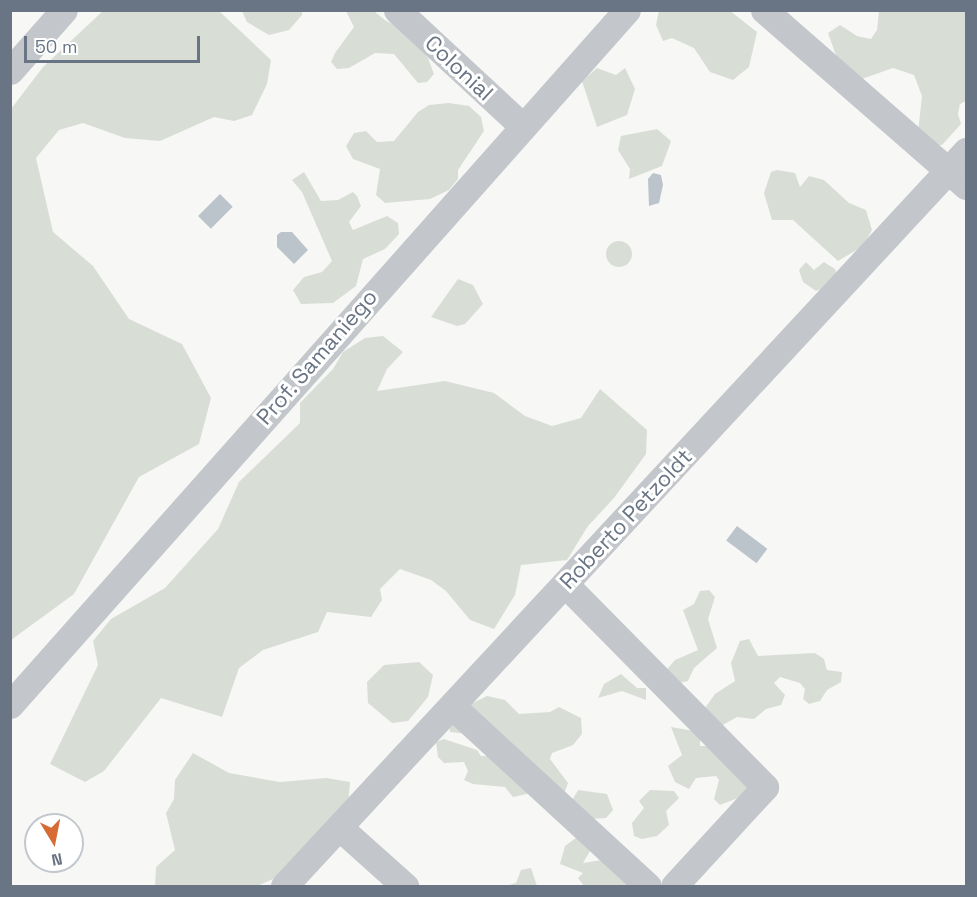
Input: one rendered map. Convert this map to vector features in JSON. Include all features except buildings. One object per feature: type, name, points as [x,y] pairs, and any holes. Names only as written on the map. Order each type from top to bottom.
[{"type":"street","points":[[10,71],[64,10]]},
{"type":"street","name":"Colonial","points":[[397,10],[522,125]]},
{"type":"street","name":"Prof. Samaniego","points":[[10,705],[522,125],[627,10]]},
{"type":"street","points":[[764,10],[961,169]]},
{"type":"street","name":"Roberto Petzoldt","points":[[284,886],[566,584],[961,169]]},
{"type":"street","points":[[566,584],[765,788],[674,886]]},
{"type":"street","points":[[452,706],[648,886]]},
{"type":"street","points":[[339,827],[405,886]]},
{"type":"shaded area","points":[[104,10],[219,11],[271,60],[267,84],[252,115],[234,121],[214,117],[160,141],[125,138],[83,123],[59,130],[36,158],[53,232],[93,266],[129,319],[182,344],[211,398],[199,444],[139,477],[74,594],[11,640],[11,109],[43,67]]},
{"type":"shaded area","points":[[242,11],[302,11],[302,15],[289,30],[269,35],[247,22]]},
{"type":"shaded area","points":[[346,11],[374,11],[386,21],[404,29],[428,58],[434,74],[427,82],[418,83],[394,54],[375,53],[349,68],[337,69],[331,62],[354,27]]},
{"type":"shaded area","points":[[659,11],[730,11],[757,32],[749,67],[733,80],[710,72],[694,48],[672,38],[663,41],[656,25]]},
{"type":"shaded area","points":[[879,11],[966,11],[966,101],[960,104],[958,114],[961,124],[942,145],[926,145],[918,132],[922,96],[914,75],[893,68],[859,80],[838,61],[828,33],[840,25],[857,36],[871,39],[877,30]]},
{"type":"shaded area","points":[[597,68],[616,75],[625,68],[635,89],[627,115],[597,127],[582,81]]},
{"type":"shaded area","points":[[449,103],[469,106],[481,117],[484,131],[458,170],[458,179],[449,190],[430,199],[385,203],[376,195],[380,169],[353,159],[346,146],[354,133],[366,131],[377,142],[394,141],[418,112],[429,105]]},
{"type":"shaded area","points":[[657,129],[671,141],[662,166],[629,179],[630,169],[618,150],[621,136]]},
{"type":"shaded area","points":[[777,170],[795,173],[800,187],[809,176],[824,180],[849,203],[866,210],[872,230],[863,246],[838,261],[793,220],[772,220],[764,193],[771,172]]},
{"type":"shaded area","points":[[304,172],[321,201],[338,200],[353,192],[357,196],[361,206],[349,222],[353,230],[387,216],[398,223],[399,234],[385,249],[363,259],[356,286],[333,303],[301,304],[293,290],[304,277],[322,272],[332,261],[302,192],[292,180]]},
{"type":"shaded area","points":[[653,173],[661,175],[663,185],[659,203],[649,206],[648,179]]},
{"type":"shaded area","points":[[220,194],[233,207],[211,229],[198,216]]},
{"type":"shaded area","points":[[281,232],[292,232],[308,250],[294,264],[277,247],[277,235]]},
{"type":"shaded area","points":[[619,241],[628,245],[632,254],[628,263],[619,267],[610,263],[606,254],[610,245]]},
{"type":"shaded area","points":[[806,262],[814,270],[824,262],[835,269],[838,277],[834,284],[816,291],[803,282],[799,270]]},
{"type":"shaded area","points":[[458,279],[473,285],[483,304],[465,324],[457,326],[431,317]]},
{"type":"shaded area","points":[[383,336],[403,352],[387,369],[377,391],[445,381],[494,393],[525,416],[552,426],[581,418],[600,389],[647,430],[646,454],[614,498],[588,526],[567,560],[521,565],[515,595],[494,629],[470,620],[446,591],[431,580],[400,569],[380,589],[382,600],[371,617],[327,612],[318,632],[263,650],[239,668],[222,717],[161,698],[104,771],[85,782],[50,764],[98,665],[93,641],[111,619],[165,588],[218,529],[239,482],[300,423],[300,403],[333,369],[343,352],[365,338]]},
{"type":"shaded area","points":[[737,526],[767,549],[757,563],[726,540]]},
{"type":"shaded area","points":[[709,590],[715,597],[708,619],[717,648],[694,668],[688,681],[674,684],[663,674],[675,660],[698,650],[683,610],[694,604],[700,591]]},
{"type":"shaded area","points":[[749,639],[758,656],[815,653],[824,659],[827,670],[842,672],[841,682],[827,690],[820,701],[809,704],[803,699],[805,689],[800,683],[780,677],[774,683],[785,695],[781,705],[766,709],[754,719],[737,717],[721,726],[705,708],[715,694],[735,681],[731,663],[740,641]]},
{"type":"shaded area","points":[[419,662],[433,675],[428,697],[408,721],[392,723],[368,703],[367,682],[384,665]]},
{"type":"shaded area","points":[[621,674],[637,688],[646,688],[646,700],[622,691],[598,698],[604,684]]},
{"type":"shaded area","points":[[487,696],[505,700],[519,714],[550,712],[559,707],[581,718],[582,734],[573,745],[552,753],[550,759],[568,783],[562,800],[531,793],[513,797],[505,787],[473,784],[464,780],[468,771],[464,762],[444,763],[438,757],[436,742],[444,739],[477,750],[481,756],[492,756],[468,734],[450,732],[449,723],[469,705]]},
{"type":"shaded area","points":[[671,727],[694,731],[700,736],[700,746],[707,746],[749,777],[746,795],[720,805],[714,799],[719,780],[716,776],[696,778],[689,789],[675,782],[668,766],[682,755]]},
{"type":"shaded area","points":[[193,753],[229,773],[280,782],[326,778],[350,782],[348,805],[282,875],[257,886],[155,886],[156,867],[175,850],[166,813],[174,799],[175,780]]},
{"type":"shaded area","points":[[578,790],[607,794],[613,810],[606,818],[589,819],[570,804]]},
{"type":"shaded area","points":[[650,790],[674,791],[679,798],[666,811],[669,825],[657,836],[642,839],[634,836],[632,823],[644,808],[639,801]]},
{"type":"shaded area","points":[[576,838],[583,841],[590,851],[583,863],[608,859],[657,886],[584,886],[578,878],[583,873],[560,864],[565,846]]},
{"type":"shaded area","points":[[531,868],[537,886],[505,886],[516,883],[521,870]]}]
